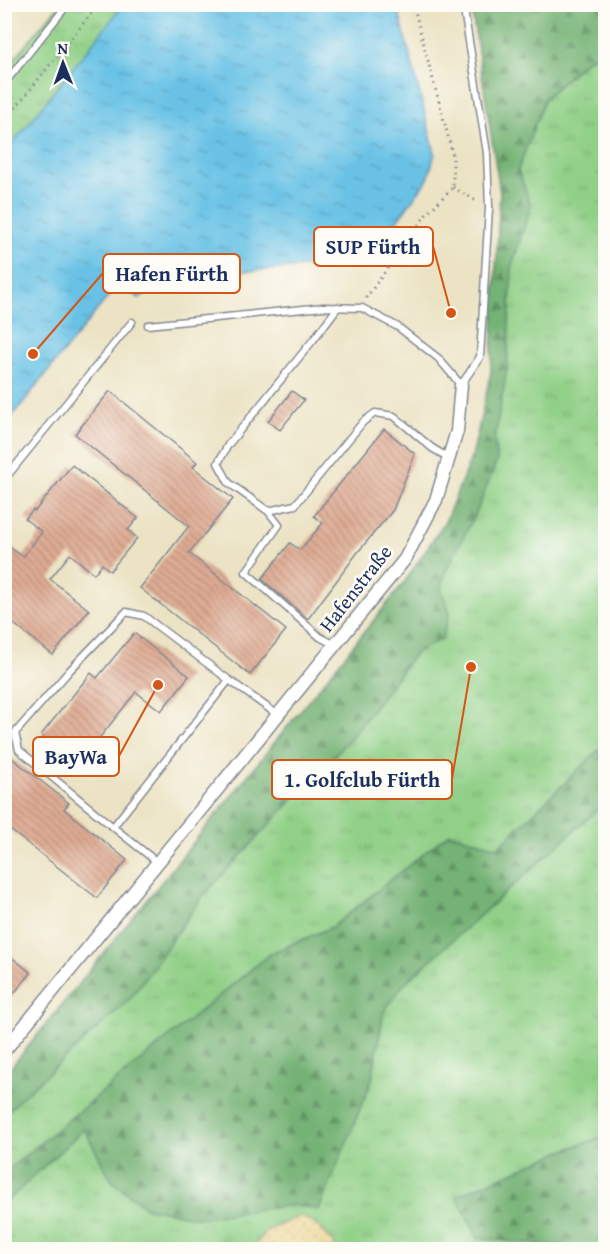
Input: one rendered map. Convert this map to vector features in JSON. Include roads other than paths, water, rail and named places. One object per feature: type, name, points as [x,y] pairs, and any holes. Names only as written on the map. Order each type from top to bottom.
[{"type":"street","name":"Hafenstraße","points":[[4,1051],[405,559],[436,500],[457,431],[460,385]]},
{"type":"lane","points":[[4,84],[68,4]]},
{"type":"lane","points":[[148,325],[323,307],[363,308],[398,327],[438,358],[460,385],[480,357],[489,208],[487,153],[463,4]]},
{"type":"lane","points":[[335,645],[320,637],[246,572],[279,525],[268,511],[229,483],[218,463],[228,446],[338,307]]},
{"type":"lane","points":[[4,480],[132,322]]},
{"type":"lane","points":[[268,511],[295,504],[363,422],[375,412],[394,416],[432,448],[449,458]]},
{"type":"lane","points":[[158,863],[19,750],[15,733],[70,670],[126,612],[144,616],[278,715]]},
{"type":"lane","points":[[113,827],[229,680]]},
{"type":"water","points":[[124,4],[397,5],[435,153],[428,179],[374,251],[358,263],[197,275],[156,286],[139,298],[119,283],[5,425],[5,153]]},
{"type":"place","name":"SUP Fürth","points":[[451,313]]},
{"type":"place","name":"Hafen Fürth","points":[[33,354]]},
{"type":"place","name":"1. Golfclub Fürth","points":[[471,667]]},
{"type":"place","name":"BayWa","points":[[158,685]]}]
